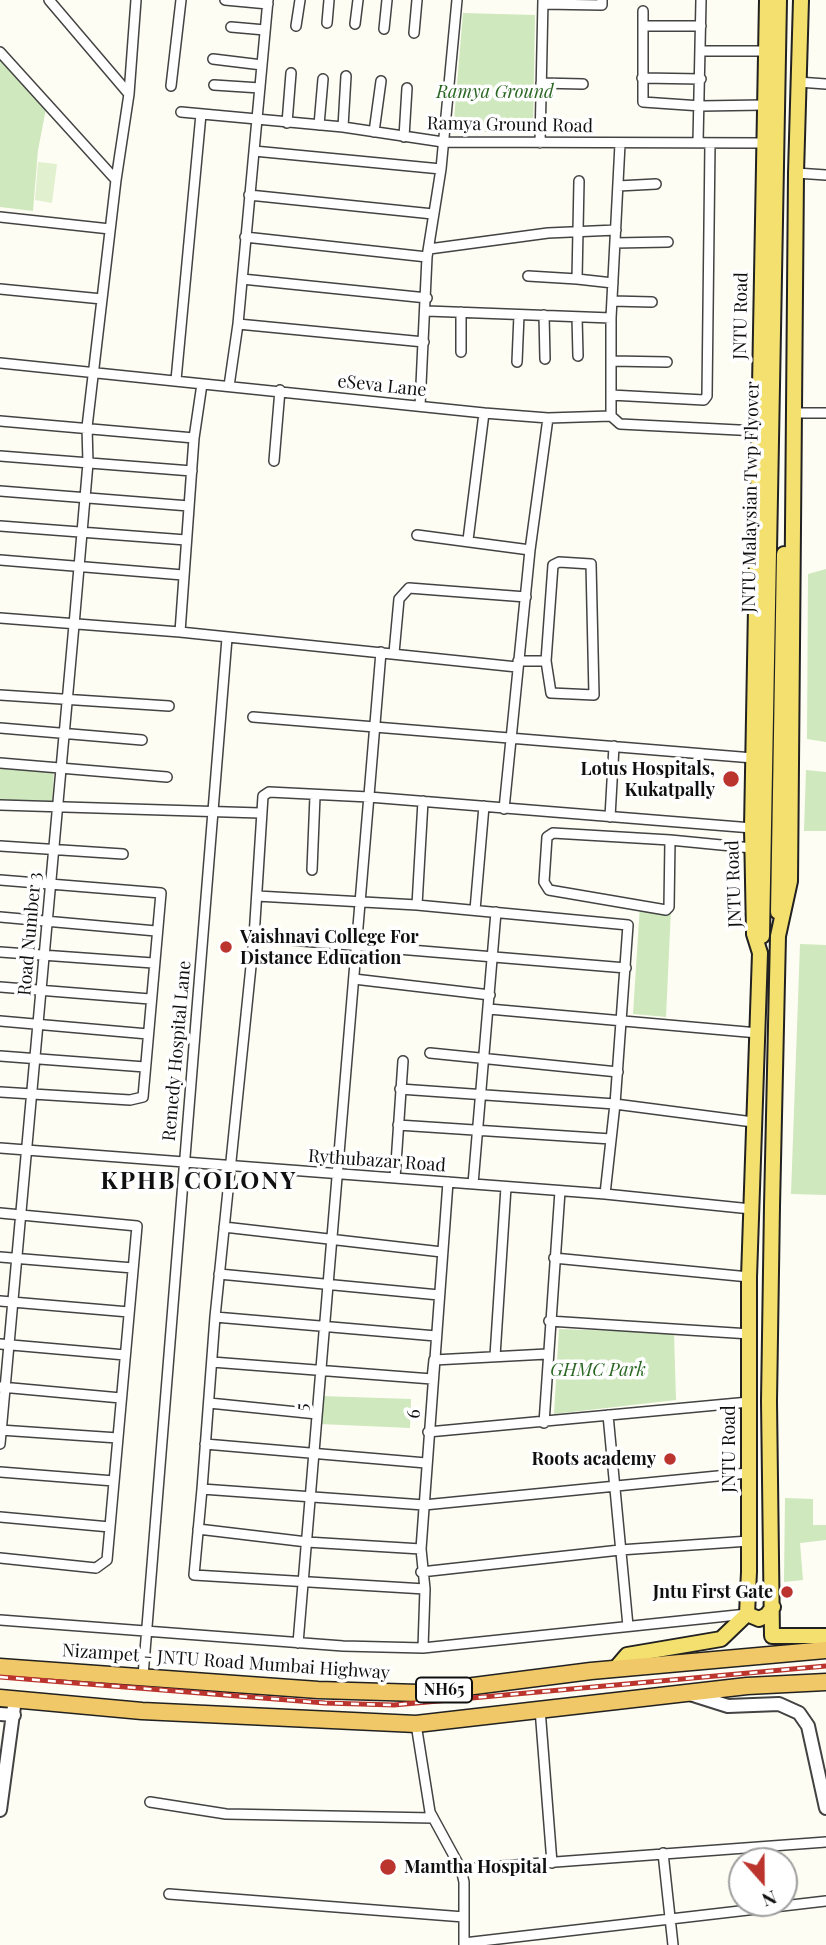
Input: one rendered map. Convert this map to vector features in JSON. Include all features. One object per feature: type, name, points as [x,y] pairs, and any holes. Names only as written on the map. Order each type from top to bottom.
[{"type":"highway","name":"Nizampet - JNTU Road Mumbai Highway","points":[[0,1667],[318,1690],[419,1693],[615,1669],[826,1650]]},
{"type":"highway","name":"NH65","points":[[10,1704],[416,1724],[687,1693],[826,1682]]},
{"type":"highway","points":[[284,1717],[293,1705],[292,1688]]},
{"type":"highway","points":[[318,1690],[314,1708],[323,1719]]},
{"type":"main road","name":"JNTU Road","points":[[747,1614],[752,1122],[760,953],[754,934],[752,828],[767,0]]},
{"type":"main road","name":"JNTU Malaysian Twp Flyover","points":[[760,953],[763,917],[779,0]]},
{"type":"main road","name":"JNTU Malaysian Twp Flyover","points":[[778,936],[792,0]]},
{"type":"main road","points":[[801,0],[796,173],[790,881],[778,936],[770,1448],[772,1636],[826,1636]]},
{"type":"main road","points":[[748,1447],[770,1448]]},
{"type":"main road","points":[[615,1669],[627,1655],[722,1639],[747,1614],[759,1619],[768,1615],[773,1607]]},
{"type":"street","points":[[49,0],[129,94]]},
{"type":"street","name":"Road Number 3","points":[[0,1444],[4,1345],[13,1302],[51,884],[88,464],[87,428],[116,180],[129,94],[136,0]]},
{"type":"street","points":[[171,86],[181,0]]},
{"type":"street","points":[[225,0],[268,2],[238,324],[229,386]]},
{"type":"street","points":[[296,26],[300,0]]},
{"type":"street","points":[[327,23],[329,0]]},
{"type":"street","points":[[355,24],[358,0]]},
{"type":"street","points":[[384,29],[387,0]]},
{"type":"street","points":[[414,33],[417,0]]},
{"type":"street","points":[[420,406],[428,253],[441,169],[457,0]]},
{"type":"street","points":[[540,143],[543,2],[602,5],[602,0]]},
{"type":"street","points":[[698,142],[701,106],[701,0]]},
{"type":"street","points":[[643,11],[642,99],[646,103],[763,105]]},
{"type":"street","points":[[643,26],[701,26]]},
{"type":"street","points":[[231,27],[265,30]]},
{"type":"street","points":[[701,51],[765,51]]},
{"type":"street","points":[[0,52],[116,180]]},
{"type":"street","points":[[213,59],[262,65]]},
{"type":"street","points":[[287,122],[291,73]]},
{"type":"street","points":[[343,127],[346,76]]},
{"type":"street","points":[[642,78],[701,79]]},
{"type":"street","points":[[319,125],[323,79]]},
{"type":"street","points":[[374,132],[381,81]]},
{"type":"street","points":[[798,82],[826,84]]},
{"type":"street","points":[[541,83],[583,84]]},
{"type":"street","points":[[214,85],[260,88]]},
{"type":"street","points":[[404,137],[407,88]]},
{"type":"street","name":"Ramya Ground Road","points":[[181,112],[343,127],[443,142],[763,144]]},
{"type":"street","points":[[176,380],[201,114]]},
{"type":"street","points":[[611,395],[704,400],[706,396],[710,143]]},
{"type":"street","points":[[611,416],[611,318],[620,144]]},
{"type":"street","points":[[254,151],[441,169]]},
{"type":"street","points":[[796,173],[826,175]]},
{"type":"street","points":[[577,279],[579,181]]},
{"type":"street","points":[[618,186],[656,184]]},
{"type":"street","points":[[249,195],[433,214]]},
{"type":"street","points":[[0,217],[110,229]]},
{"type":"street","points":[[245,237],[428,253],[580,232],[615,230]]},
{"type":"street","points":[[615,243],[668,242]]},
{"type":"street","points":[[528,276],[613,284]]},
{"type":"street","points":[[242,279],[427,298]]},
{"type":"street","points":[[0,289],[102,299]]},
{"type":"street","points":[[612,300],[652,302]]},
{"type":"street","points":[[427,311],[611,318]]},
{"type":"street","points":[[461,312],[461,352]]},
{"type":"street","points":[[517,362],[519,314]]},
{"type":"street","points":[[544,315],[545,359]]},
{"type":"street","points":[[577,317],[578,356]]},
{"type":"street","points":[[238,324],[424,342]]},
{"type":"street","points":[[611,361],[667,362]]},
{"type":"street","name":"eSeva Lane","points":[[0,363],[484,413],[548,418],[611,416],[620,424],[758,431]]},
{"type":"street","points":[[180,632],[194,438],[202,384]]},
{"type":"street","points":[[274,461],[280,390]]},
{"type":"street","points":[[468,540],[484,413]]},
{"type":"street","points":[[794,413],[826,413]]},
{"type":"street","points":[[504,809],[517,664],[548,418]]},
{"type":"street","points":[[0,421],[194,438]]},
{"type":"street","points":[[0,456],[192,471]]},
{"type":"street","points":[[0,491],[189,506]]},
{"type":"street","points":[[0,526],[186,540]]},
{"type":"street","points":[[417,535],[530,550]]},
{"type":"street","points":[[0,560],[183,575]]},
{"type":"street","points":[[559,562],[591,564],[594,695],[551,693],[546,661],[551,569],[559,562]]},
{"type":"street","points":[[394,653],[399,599],[409,588],[526,597]]},
{"type":"street","points":[[0,618],[517,664],[546,661]]},
{"type":"street","name":"Remedy Hospital Lane","points":[[143,1676],[227,638]]},
{"type":"street","name":"5","points":[[298,1643],[381,652]]},
{"type":"street","points":[[0,695],[169,706]]},
{"type":"street","points":[[253,717],[753,758]]},
{"type":"street","points":[[0,728],[142,740]]},
{"type":"street","points":[[610,817],[614,746]]},
{"type":"street","points":[[0,763],[167,777]]},
{"type":"street","points":[[425,1589],[304,1584],[194,1574],[219,1274],[254,937],[261,801],[266,793],[369,797],[752,828]]},
{"type":"street","points":[[312,870],[315,796]]},
{"type":"street","points":[[417,905],[423,801]]},
{"type":"street","points":[[0,805],[212,809],[260,813]]},
{"type":"street","points":[[475,910],[484,806]]},
{"type":"street","points":[[670,840],[669,907],[666,910],[549,890],[544,882],[547,838],[553,833],[670,840],[752,848]]},
{"type":"street","points":[[0,846],[122,854]]},
{"type":"street","points":[[0,880],[161,893],[153,963],[144,1095],[138,1099],[0,1092]]},
{"type":"street","points":[[257,896],[417,905],[624,923],[629,930],[605,1194]]},
{"type":"street","points":[[473,1184],[496,912]]},
{"type":"street","points":[[0,917],[156,931]]},
{"type":"street","points":[[254,937],[492,959],[626,968]]},
{"type":"street","points":[[0,952],[153,963]]},
{"type":"street","points":[[354,979],[490,995]]},
{"type":"street","points":[[0,988],[150,999]]},
{"type":"street","points":[[489,1009],[758,1033]]},
{"type":"street","points":[[0,1021],[148,1034]]},
{"type":"street","points":[[430,1054],[618,1072]]},
{"type":"street","points":[[0,1056],[145,1067]]},
{"type":"street","points":[[396,1178],[403,1061]]},
{"type":"street","points":[[400,1088],[615,1104],[752,1122]]},
{"type":"street","points":[[398,1125],[611,1139]]},
{"type":"street","name":"Rythubazar Road","points":[[0,1148],[605,1194],[751,1209]]},
{"type":"street","name":"6","points":[[423,1648],[425,1589],[421,1549],[448,1182]]},
{"type":"street","points":[[495,1356],[506,1187]]},
{"type":"street","points":[[544,1423],[560,1191]]},
{"type":"street","points":[[0,1213],[137,1226],[107,1560],[102,1567],[0,1559]]},
{"type":"street","points":[[224,1227],[442,1252]]},
{"type":"street","points":[[0,1257],[133,1268]]},
{"type":"street","points":[[554,1258],[749,1276]]},
{"type":"street","points":[[219,1274],[439,1295]]},
{"type":"street","points":[[0,1301],[129,1312]]},
{"type":"street","points":[[215,1317],[436,1336]]},
{"type":"street","points":[[549,1321],[750,1334]]},
{"type":"street","points":[[4,1345],[125,1355]]},
{"type":"street","points":[[212,1362],[432,1379],[434,1360],[548,1354]]},
{"type":"street","points":[[3,1387],[121,1398]]},
{"type":"street","points":[[428,1432],[749,1402]]},
{"type":"street","points":[[209,1403],[317,1414]]},
{"type":"street","points":[[608,1415],[628,1626]]},
{"type":"street","points":[[1,1430],[118,1438]]},
{"type":"street","points":[[205,1444],[314,1456],[426,1463]]},
{"type":"street","points":[[0,1472],[114,1481]]},
{"type":"street","points":[[202,1489],[311,1499],[424,1505],[748,1473]]},
{"type":"street","points":[[0,1517],[110,1527]]},
{"type":"street","points":[[198,1529],[307,1542],[421,1549]]},
{"type":"street","points":[[422,1573],[620,1549],[749,1541]]},
{"type":"street","points":[[0,1620],[298,1643],[423,1648],[747,1614]]},
{"type":"street","points":[[687,1693],[728,1706],[779,1704],[799,1713],[808,1726],[826,1808]]},
{"type":"street","points":[[0,1713],[10,1704]]},
{"type":"street","points":[[0,1810],[10,1704]]},
{"type":"street","points":[[540,1709],[552,1863]]},
{"type":"street","points":[[416,1724],[426,1795],[433,1818],[461,1869],[464,1944],[826,1901]]},
{"type":"street","points":[[150,1802],[226,1814],[433,1818]]},
{"type":"street","points":[[461,1869],[826,1842]]},
{"type":"street","points":[[663,1853],[673,1945]]},
{"type":"street","points":[[169,1894],[464,1917]]},
{"type":"green space","name":"Ramya Ground","points":[[463,13],[535,15],[533,132],[453,132]]},
{"type":"green space","points":[[0,57],[46,109],[38,150],[33,211],[0,207]]},
{"type":"green space","points":[[38,162],[57,164],[52,203],[35,200]]},
{"type":"green space","points":[[826,569],[826,742],[807,739],[808,574]]},
{"type":"green space","points":[[0,768],[54,770],[52,808],[0,806]]},
{"type":"green space","points":[[806,770],[826,772],[826,831],[804,831]]},
{"type":"green space","points":[[640,905],[671,909],[666,1017],[633,1014]]},
{"type":"green space","points":[[800,944],[826,945],[826,1195],[791,1194]]},
{"type":"green space","name":"GHMC Park","points":[[559,1329],[674,1333],[676,1400],[554,1414]]},
{"type":"green space","points":[[321,1396],[411,1399],[410,1428],[320,1424]]},
{"type":"green space","points":[[785,1498],[813,1499],[813,1525],[826,1525],[826,1540],[800,1543],[803,1580],[784,1582]]},
{"type":"railway","points":[[0,1677],[325,1703],[394,1705],[826,1666]]},
{"type":"place","name":"Lotus Hospitals, Kukatpally","points":[[731,779]]},
{"type":"place","name":"Vaishnavi College For Distance Education","points":[[226,947]]},
{"type":"place","name":"Roots academy","points":[[670,1459]]},
{"type":"place","name":"Jntu First Gate","points":[[787,1592]]},
{"type":"place","name":"Mamtha Hospital","points":[[388,1867]]},
{"type":"district","name":"KPHB COLONY","points":[[199,1182]]}]
